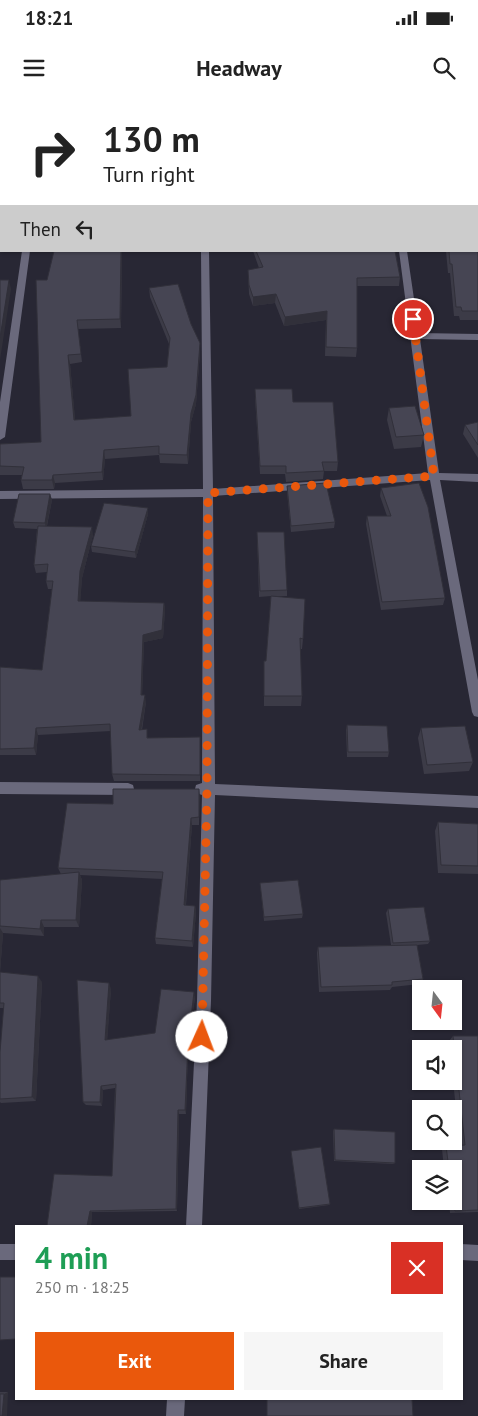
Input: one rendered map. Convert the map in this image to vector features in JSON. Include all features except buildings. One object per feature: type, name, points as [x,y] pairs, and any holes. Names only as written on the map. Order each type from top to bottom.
[{"type":"street","points":[[0,437],[26,252]]},
{"type":"street","points":[[194,1225],[204,999],[207,789],[208,493],[205,252]]},
{"type":"street","points":[[403,252],[434,476],[478,712]]},
{"type":"street","points":[[415,336],[478,337]]},
{"type":"street","points":[[0,494],[208,493],[434,476],[478,478]]},
{"type":"street","points":[[0,788],[138,789]]},
{"type":"street","points":[[188,789],[478,802]]},
{"type":"street","points":[[0,1252],[15,1252]]},
{"type":"street","points":[[463,1252],[478,1253]]},
{"type":"street","points":[[175,1416],[176,1400]]},
{"type":"route","points":[[202,1037],[207,789],[208,493],[434,476],[413,319]]}]
